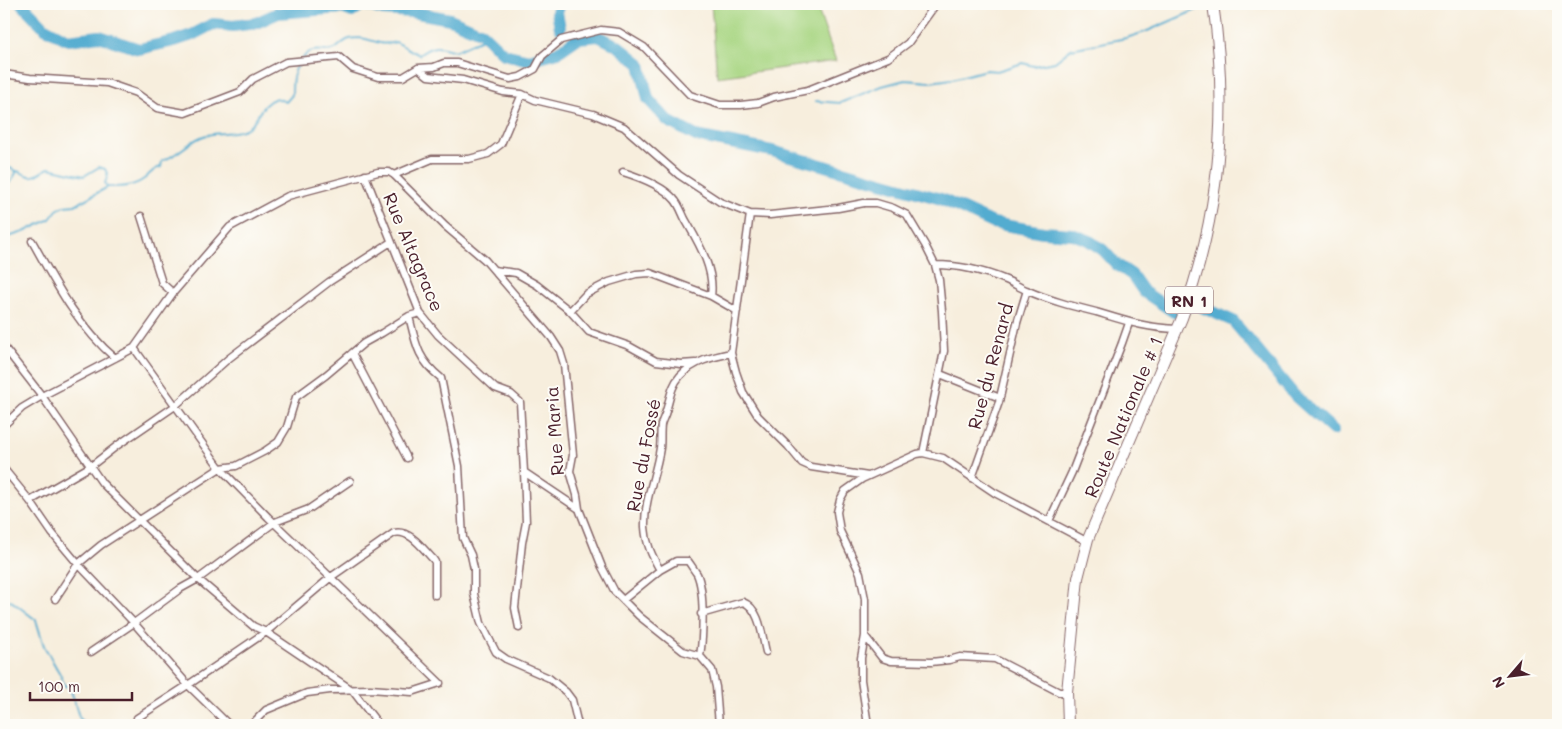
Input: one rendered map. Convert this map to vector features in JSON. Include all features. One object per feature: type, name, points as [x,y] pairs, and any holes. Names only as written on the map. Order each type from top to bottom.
[{"type":"main road","name":"Route Nationale # 1","points":[[1068,725],[1067,692],[1078,578],[1088,542],[1178,329],[1195,284],[1206,241],[1217,176],[1220,118],[1219,56],[1212,4]]},
{"type":"street","points":[[4,74],[30,78],[107,83],[136,93],[157,108],[185,113],[240,92],[253,79],[286,62],[339,57],[353,69],[378,77],[403,77],[418,68],[434,67],[444,63],[456,63],[510,79],[520,77],[535,68],[542,56],[562,40],[600,30],[619,32],[644,47],[690,95],[720,105],[741,105],[758,103],[774,97],[808,90],[888,58],[908,43],[936,4]]},
{"type":"street","points":[[418,68],[428,76],[463,80],[503,92],[522,94],[535,100],[593,114],[624,127],[678,175],[720,202],[750,214],[790,213],[876,203],[907,215],[925,245],[939,280],[944,351],[923,454]]},
{"type":"street","points":[[4,424],[22,408],[42,396],[134,348],[173,292],[230,227],[288,196],[378,172],[389,172],[394,175],[432,160],[469,159],[488,154],[501,144],[522,94]]},
{"type":"street","points":[[623,172],[653,184],[674,199],[703,252],[711,276],[711,296]]},
{"type":"street","name":"Rue Altagrace","points":[[365,175],[420,313],[438,335],[495,388],[511,394],[520,402],[524,472]]},
{"type":"street","name":"Rue Maria","points":[[394,175],[445,226],[494,270],[551,337],[563,358],[573,454],[570,471],[579,509],[602,567],[615,592],[639,616],[684,651],[700,656]]},
{"type":"street","points":[[750,214],[731,353],[743,392],[758,416],[802,463],[811,467],[868,476]]},
{"type":"street","points":[[141,216],[162,283],[173,292]]},
{"type":"street","points":[[32,241],[72,308],[99,344],[115,358]]},
{"type":"street","points":[[30,501],[91,466],[118,444],[175,406],[228,359],[329,282],[391,242]]},
{"type":"street","points":[[935,266],[952,265],[1006,280],[1027,290],[1129,323],[1148,327],[1178,329]]},
{"type":"street","points":[[494,270],[516,273],[537,285],[570,311],[589,332],[627,345],[656,361],[681,364],[697,363]]},
{"type":"street","points":[[570,311],[586,294],[609,282],[636,274],[650,273],[711,296],[737,311]]},
{"type":"street","name":"Rue du Renard","points":[[972,478],[1000,398],[1017,323],[1027,290]]},
{"type":"street","points":[[55,599],[78,564],[101,545],[220,468],[236,466],[278,442],[287,427],[296,397],[364,343],[410,316],[420,313]]},
{"type":"street","points":[[410,316],[414,338],[422,359],[428,368],[441,378],[459,466],[463,538],[471,555],[474,569],[474,594],[481,623],[496,652],[506,659],[549,678],[566,692],[572,700],[578,725]]},
{"type":"street","points":[[1049,521],[1089,430],[1129,323]]},
{"type":"street","points":[[4,347],[42,396],[102,483],[139,521],[198,579],[253,626],[266,632],[352,690],[379,725]]},
{"type":"street","points":[[134,348],[220,468],[440,683],[412,692],[370,689],[330,690],[307,693],[266,710],[251,725]]},
{"type":"street","points":[[352,353],[407,458]]},
{"type":"street","name":"Rue du Fossé","points":[[660,570],[648,548],[645,528],[646,511],[660,449],[661,424],[671,390],[678,377],[697,363],[731,353]]},
{"type":"street","points":[[940,374],[1000,398]]},
{"type":"street","points":[[868,725],[861,680],[861,658],[865,636],[864,599],[860,573],[840,531],[837,512],[845,491],[868,476],[916,454],[943,458],[995,493],[1088,542]]},
{"type":"street","points":[[4,469],[78,564],[134,623],[188,685],[229,725]]},
{"type":"street","points":[[524,472],[579,509]]},
{"type":"street","points":[[519,628],[515,608],[526,522],[524,472]]},
{"type":"street","points":[[91,652],[167,598],[198,579],[275,522],[309,509],[350,481]]},
{"type":"street","points":[[137,718],[266,632],[331,577],[394,533],[400,532],[409,535],[433,558],[435,562],[435,594]]},
{"type":"street","points":[[623,600],[660,570],[676,560],[688,561],[697,575],[701,589],[702,640],[700,656],[712,670],[716,687],[719,725]]},
{"type":"street","points":[[701,614],[743,602],[747,604],[752,608],[759,624],[766,652]]},
{"type":"street","points":[[865,636],[882,658],[891,661],[931,662],[960,657],[995,660],[1059,692],[1067,692]]},
{"type":"green space","points":[[711,4],[816,4],[836,61],[717,77]]},
{"type":"waterway","points":[[22,4],[45,28],[68,40],[99,36],[139,49],[192,35],[213,24],[233,26],[256,23],[278,13],[342,8],[352,12],[363,4]]},
{"type":"waterway","points":[[274,4],[278,13]]},
{"type":"waterway","points":[[363,4],[383,10],[412,12],[450,19],[482,33],[504,54],[529,60],[558,52],[578,38],[598,36],[618,46],[640,64],[648,99],[668,121],[696,136],[772,151],[941,199],[993,223],[1043,232],[1072,234],[1088,240],[1103,250],[1116,264],[1132,275],[1144,292],[1174,312],[1195,304],[1233,321],[1295,396],[1333,430]]},
{"type":"waterway","points":[[559,4],[557,12],[560,28]]},
{"type":"waterway","points":[[815,101],[840,103],[882,86],[905,80],[930,82],[952,79],[986,70],[997,71],[1023,63],[1033,66],[1055,62],[1071,49],[1126,38],[1145,32],[1210,4]]},
{"type":"waterway","points":[[303,58],[311,52],[331,51],[345,41],[354,38],[385,44],[396,42],[419,55],[436,47],[455,51],[486,37]]},
{"type":"waterway","points":[[4,187],[11,182],[17,171],[27,176],[32,176],[49,168],[84,176],[99,167],[105,169],[108,175],[105,183],[108,187],[123,187],[136,184],[161,167],[162,161],[196,140],[207,135],[236,132],[247,128],[270,101],[276,98],[286,102],[292,95],[293,77],[300,62]]},
{"type":"waterway","points":[[4,168],[16,171]]},
{"type":"waterway","points":[[8,237],[24,232],[50,219],[57,210],[64,206],[75,205],[108,187]]},
{"type":"waterway","points":[[10,600],[36,620],[44,646],[65,686],[70,687],[79,717],[85,725]]}]
